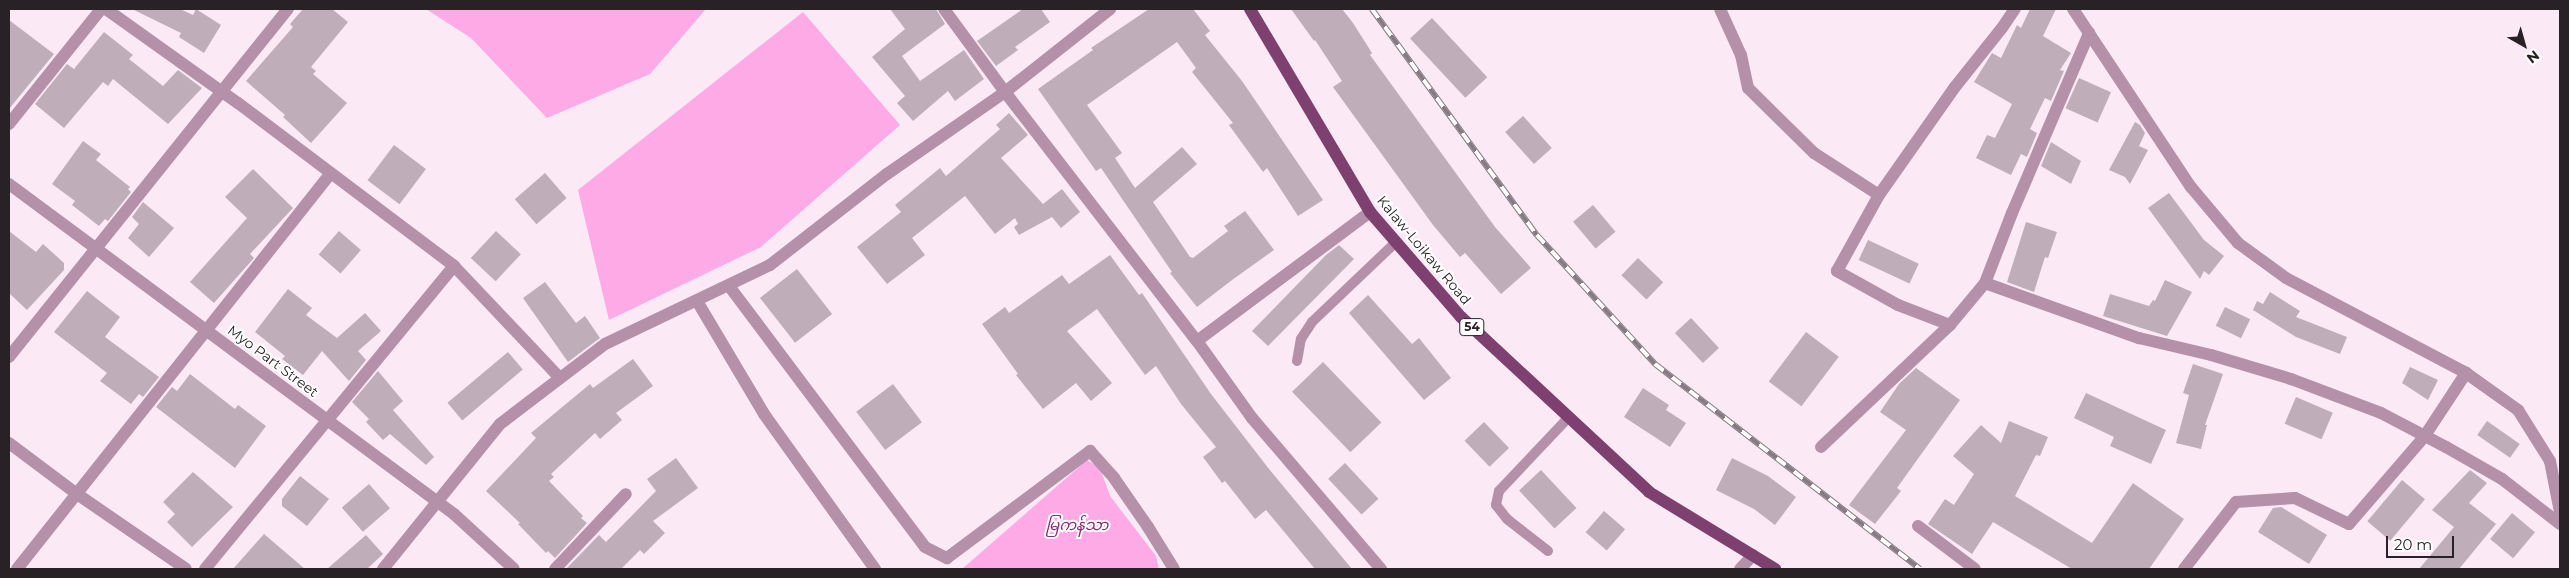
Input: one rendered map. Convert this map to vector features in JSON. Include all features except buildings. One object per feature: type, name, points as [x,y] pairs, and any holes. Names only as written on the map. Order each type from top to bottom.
[{"type":"main road","name":"Kalaw-Loikaw Road","points":[[1250,9],[1370,212],[1461,317],[1648,492],[1775,569]]},
{"type":"street","points":[[9,124],[101,9]]},
{"type":"street","points":[[106,9],[221,90],[454,266],[560,378]]},
{"type":"street","points":[[9,357],[221,90],[288,9]]},
{"type":"street","points":[[944,9],[1005,92],[1197,341],[1252,418],[1381,569]]},
{"type":"street","points":[[383,569],[500,424],[605,344],[770,265],[887,174],[1005,92],[1110,9]]},
{"type":"street","points":[[1720,9],[1741,55],[1748,88],[1814,153],[1879,195]]},
{"type":"street","points":[[1950,325],[1898,306],[1838,271],[1879,195],[1955,87],[2015,9]]},
{"type":"street","points":[[2073,9],[2191,188],[2238,243],[2286,278],[2466,373],[2518,410],[2550,460],[2560,512]]},
{"type":"street","points":[[1821,447],[1950,325],[1985,283],[2012,214],[2089,33]]},
{"type":"street","points":[[17,569],[331,173]]},
{"type":"street","name":"Myo Part Street","points":[[9,184],[437,502],[514,569]]},
{"type":"street","points":[[1197,341],[1370,212]]},
{"type":"street","points":[[205,569],[454,266]]},
{"type":"street","points":[[1985,283],[2139,338],[2211,355],[2291,379],[2381,413],[2446,447],[2502,480],[2560,524]]},
{"type":"street","points":[[729,286],[925,547],[947,558],[1090,451],[1114,478],[1174,569]]},
{"type":"street","points":[[697,301],[764,414],[875,569]]},
{"type":"street","points":[[2184,569],[2236,502],[2296,498],[2349,524],[2424,437],[2466,373]]},
{"type":"street","points":[[9,443],[77,494],[186,569]]},
{"type":"street","points":[[555,569],[626,494]]},
{"type":"street","points":[[1918,526],[1975,569]]},
{"type":"street","points":[[1740,569],[1753,555]]},
{"type":"lane","points":[[1297,361],[1301,339],[1312,322],[1396,242]]},
{"type":"lane","points":[[1548,551],[1507,519],[1496,505],[1498,491],[1569,417]]},
{"type":"water","points":[[426,9],[706,9],[650,74],[547,118],[471,38]]},
{"type":"water","points":[[803,12],[900,125],[761,247],[609,320],[578,190]]},
{"type":"water","name":"မြကန်သာ","points":[[1087,460],[1100,468],[1110,496],[1156,556],[1159,569],[962,569]]},
{"type":"railway","points":[[1372,9],[1537,235],[1655,364],[1920,569]]}]
